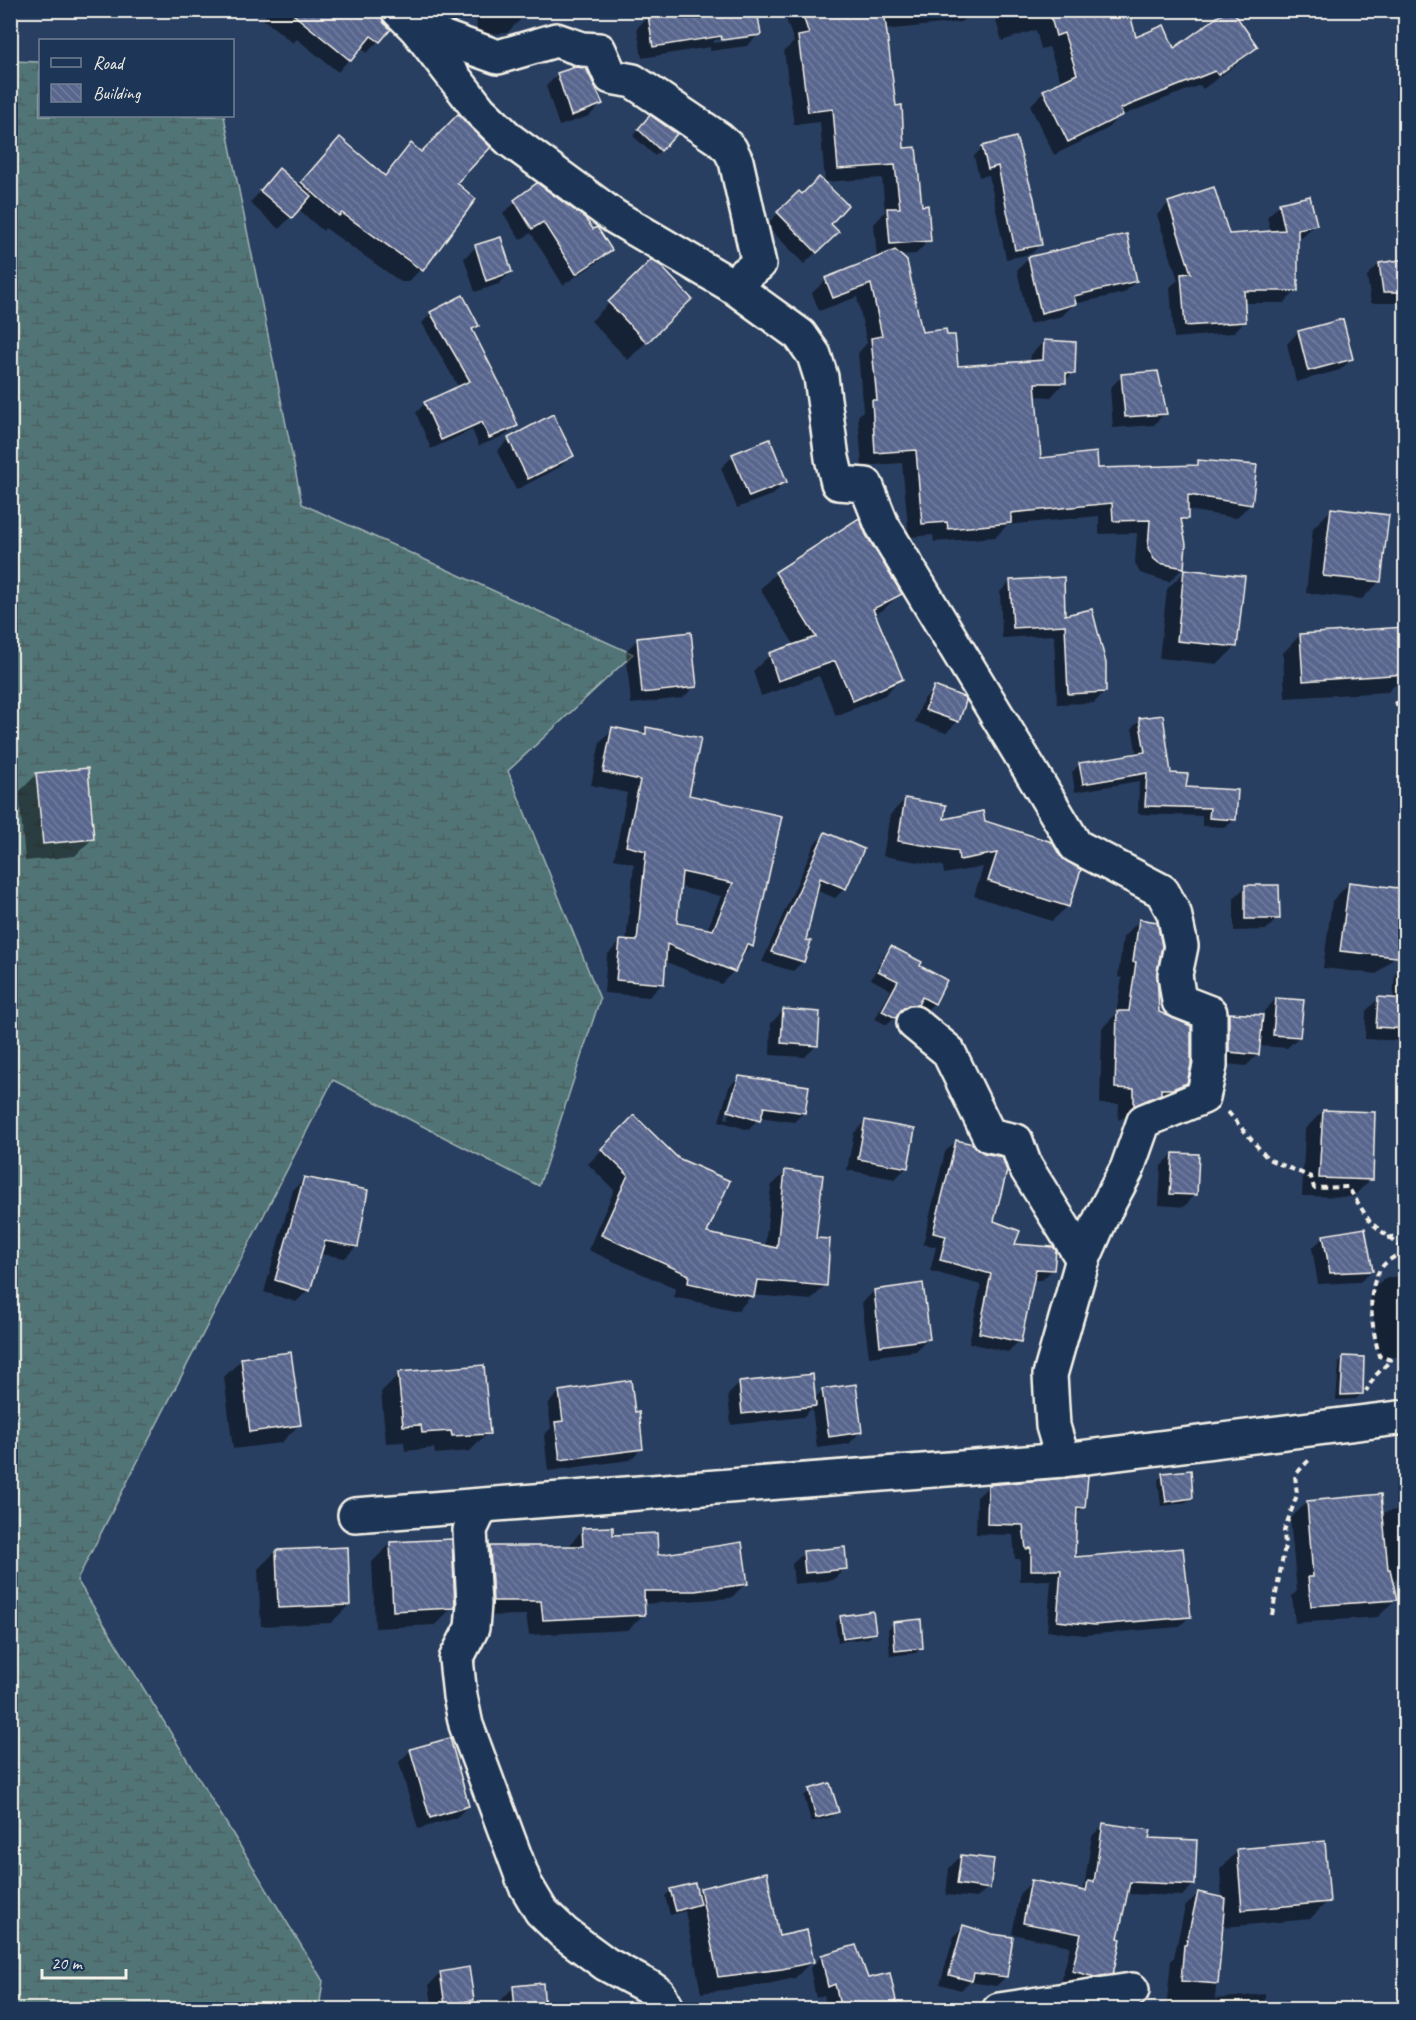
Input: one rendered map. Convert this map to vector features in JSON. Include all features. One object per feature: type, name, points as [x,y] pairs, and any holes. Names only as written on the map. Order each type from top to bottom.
[{"type":"street","points":[[407,19],[480,111],[510,140],[615,217],[731,285],[800,335],[814,355],[821,377],[832,458],[838,483],[866,485],[882,525],[1076,846],[1162,891],[1174,913],[1181,946],[1175,975],[1179,1001],[1210,1013],[1210,1066],[1203,1097],[1144,1121],[1127,1169],[1102,1216],[1083,1259],[1050,1375],[1053,1426],[1063,1460]]},
{"type":"street","points":[[407,19],[498,57],[556,40],[582,49],[599,50],[611,78],[633,81],[719,139],[730,149],[736,161],[759,264],[731,285]]},
{"type":"street","points":[[914,1023],[948,1051],[990,1135],[1016,1141],[1025,1166],[1083,1259]]},
{"type":"street","points":[[355,1515],[1063,1460],[1406,1417]]},
{"type":"street","points":[[481,1507],[470,1530],[473,1550],[472,1628],[456,1659],[460,1696],[466,1725],[525,1884],[541,1911],[564,1933],[606,1964],[659,1994],[668,2010]]},
{"type":"street","points":[[999,2010],[1132,1990]]},
{"type":"path","points":[[1396,701],[1406,734]]},
{"type":"path","points":[[1224,1108],[1268,1159],[1311,1177],[1314,1188],[1348,1187],[1370,1222],[1387,1238],[1405,1250],[1383,1265],[1372,1284],[1373,1331],[1379,1356],[1391,1360],[1375,1376],[1346,1424]]},
{"type":"path","points":[[1387,1238],[1406,1233]]},
{"type":"path","points":[[1272,1615],[1285,1546],[1284,1531],[1297,1495],[1295,1474],[1312,1458]]},
{"type":"green space","points":[[11,61],[39,62],[39,117],[224,117],[302,504],[633,654],[508,771],[600,999],[539,1186],[333,1080],[77,1580],[323,1981],[319,2009],[11,2010]]},
{"type":"building","points":[[288,10],[380,10],[384,23],[391,29],[380,42],[371,36],[351,61]]},
{"type":"building","points":[[659,10],[757,10],[761,35],[722,40],[721,36],[653,47],[648,15]]},
{"type":"building","points":[[801,10],[884,10],[896,106],[902,105],[904,148],[916,147],[922,206],[928,205],[931,241],[890,244],[887,208],[900,208],[895,165],[838,169],[833,109],[808,112],[798,36],[809,34]]},
{"type":"building","points":[[1049,10],[1129,10],[1136,37],[1164,25],[1174,48],[1227,10],[1232,10],[1258,47],[1218,75],[1215,71],[1120,109],[1123,115],[1068,142],[1043,90],[1077,74],[1064,33],[1056,36]]},
{"type":"building","points":[[575,67],[586,68],[603,104],[571,116],[557,73]]},
{"type":"building","points":[[458,114],[491,147],[457,183],[476,199],[423,271],[342,213],[339,216],[301,182],[340,137],[385,176],[411,143],[421,152]]},
{"type":"building","points":[[650,115],[677,134],[661,151],[638,129]]},
{"type":"building","points":[[1016,137],[1034,198],[1042,245],[1015,250],[998,166],[988,169],[982,146]]},
{"type":"building","points":[[279,168],[311,196],[292,218],[260,191]]},
{"type":"building","points":[[819,177],[848,205],[831,224],[839,232],[817,253],[777,212],[799,191],[802,194]]},
{"type":"building","points":[[537,183],[585,218],[593,229],[597,227],[612,250],[576,274],[543,222],[532,229],[514,200]]},
{"type":"building","points":[[1214,187],[1229,234],[1285,230],[1279,203],[1310,196],[1317,225],[1298,229],[1298,291],[1244,291],[1246,322],[1185,326],[1181,274],[1191,273],[1168,202]]},
{"type":"building","points":[[1127,234],[1137,281],[1074,296],[1076,304],[1041,313],[1028,257]]},
{"type":"building","points":[[501,237],[512,272],[486,281],[475,245]]},
{"type":"building","points":[[895,250],[907,261],[922,332],[946,329],[947,335],[955,335],[958,366],[1043,360],[1044,340],[1076,342],[1075,374],[1066,373],[1066,383],[1035,383],[1041,458],[1097,452],[1098,468],[1198,465],[1198,460],[1257,465],[1252,505],[1188,495],[1188,519],[1181,519],[1186,544],[1184,568],[1159,563],[1154,559],[1148,548],[1150,520],[1113,521],[1112,503],[1011,513],[1011,523],[948,529],[947,522],[922,524],[916,450],[875,453],[872,400],[877,400],[871,338],[882,336],[871,284],[833,298],[825,278]]},
{"type":"building","points":[[1406,259],[1406,292],[1383,292],[1379,263]]},
{"type":"building","points":[[651,260],[660,265],[692,299],[647,343],[608,302]]},
{"type":"building","points":[[463,295],[479,326],[472,329],[505,394],[518,426],[489,438],[482,422],[441,440],[424,402],[470,381],[430,312]]},
{"type":"building","points":[[1343,319],[1353,359],[1308,371],[1298,331]]},
{"type":"building","points":[[1158,371],[1167,414],[1125,417],[1121,374]]},
{"type":"building","points":[[553,414],[574,456],[528,479],[508,438]]},
{"type":"building","points":[[770,439],[787,482],[749,497],[732,454]]},
{"type":"building","points":[[1331,508],[1389,515],[1381,582],[1323,576]]},
{"type":"building","points":[[859,518],[866,535],[902,594],[873,609],[903,679],[853,701],[835,661],[778,681],[769,653],[816,637],[775,572]]},
{"type":"building","points":[[1184,569],[1245,576],[1237,647],[1177,641]]},
{"type":"building","points":[[1064,577],[1065,615],[1092,609],[1106,663],[1106,692],[1068,694],[1065,625],[1013,628],[1010,580]]},
{"type":"building","points":[[1405,627],[1406,674],[1303,681],[1300,634]]},
{"type":"building","points":[[691,632],[697,687],[642,693],[637,638]]},
{"type":"building","points":[[934,686],[964,697],[966,701],[959,722],[925,710]]},
{"type":"building","points":[[1163,715],[1171,773],[1188,774],[1186,787],[1238,790],[1236,820],[1209,818],[1210,808],[1145,806],[1147,773],[1083,784],[1079,763],[1145,752],[1139,718]]},
{"type":"building","points":[[612,727],[646,734],[646,727],[701,738],[689,795],[782,816],[753,947],[747,944],[735,972],[667,944],[664,984],[616,980],[620,940],[637,941],[646,851],[626,846],[640,780],[603,772]],"holes":[[[682,872],[733,883],[713,930],[677,923]]]},
{"type":"building","points":[[88,768],[94,839],[43,844],[36,773]]},
{"type":"building","points":[[905,798],[946,805],[944,819],[983,811],[985,821],[1052,842],[1060,856],[1081,870],[1069,907],[988,881],[997,853],[959,860],[958,851],[898,841]]},
{"type":"building","points":[[825,832],[864,849],[846,889],[820,878],[806,940],[811,941],[804,962],[771,952]]},
{"type":"building","points":[[1349,882],[1406,889],[1406,958],[1340,951]]},
{"type":"building","points":[[1245,885],[1279,885],[1280,919],[1245,919]]},
{"type":"building","points":[[1139,919],[1157,922],[1162,946],[1157,972],[1159,1012],[1191,1026],[1191,1064],[1187,1083],[1172,1089],[1161,1089],[1161,1094],[1134,1106],[1134,1089],[1115,1088],[1117,1011],[1129,1011]]},
{"type":"building","points":[[891,946],[922,962],[920,966],[947,980],[935,1004],[922,997],[918,1005],[908,1005],[900,1011],[896,1018],[882,1011],[898,981],[878,971]]},
{"type":"building","points":[[1378,997],[1406,999],[1406,1029],[1376,1027]]},
{"type":"building","points":[[1276,998],[1304,1000],[1300,1037],[1273,1035]]},
{"type":"building","points":[[783,1009],[820,1012],[818,1046],[781,1043]]},
{"type":"building","points":[[1229,1013],[1263,1015],[1259,1055],[1229,1052]]},
{"type":"building","points":[[739,1076],[809,1086],[805,1113],[764,1107],[760,1121],[728,1111]]},
{"type":"building","points":[[1323,1110],[1375,1112],[1373,1180],[1319,1178]]},
{"type":"building","points":[[634,1115],[678,1158],[730,1181],[707,1233],[777,1248],[785,1170],[823,1175],[816,1238],[830,1239],[827,1286],[757,1280],[754,1297],[688,1283],[689,1275],[601,1235],[628,1175],[601,1149]]},
{"type":"building","points":[[865,1120],[915,1129],[908,1168],[858,1159]]},
{"type":"building","points":[[956,1140],[973,1144],[984,1153],[1002,1157],[1007,1171],[994,1221],[1020,1231],[1015,1244],[1053,1247],[1056,1250],[1054,1270],[1036,1269],[1021,1342],[979,1333],[991,1274],[940,1260],[946,1236],[933,1233]]},
{"type":"building","points":[[1173,1153],[1199,1154],[1197,1195],[1170,1194]]},
{"type":"building","points":[[304,1177],[368,1190],[358,1247],[325,1241],[310,1291],[275,1280]]},
{"type":"building","points":[[1365,1228],[1373,1271],[1330,1273],[1323,1235]]},
{"type":"building","points":[[923,1283],[930,1339],[880,1346],[874,1290]]},
{"type":"building","points":[[291,1352],[301,1425],[250,1432],[241,1358]]},
{"type":"building","points":[[1343,1356],[1364,1357],[1363,1394],[1341,1395]]},
{"type":"building","points":[[484,1365],[490,1434],[452,1436],[451,1431],[422,1433],[421,1425],[403,1426],[398,1372]]},
{"type":"building","points":[[813,1374],[816,1406],[742,1414],[739,1382]]},
{"type":"building","points":[[631,1380],[635,1412],[639,1411],[643,1449],[560,1460],[555,1422],[563,1421],[559,1391]]},
{"type":"building","points":[[856,1384],[862,1432],[829,1437],[822,1389]]},
{"type":"building","points":[[1191,1470],[1193,1498],[1166,1502],[1162,1473]]},
{"type":"building","points":[[1088,1476],[1085,1508],[1077,1507],[1075,1557],[1183,1548],[1191,1617],[1095,1625],[1057,1621],[1061,1570],[1031,1570],[1031,1548],[1026,1549],[1023,1525],[987,1524],[988,1485]]},
{"type":"building","points":[[1381,1494],[1388,1569],[1390,1569],[1397,1600],[1311,1606],[1308,1577],[1313,1577],[1307,1501]]},
{"type":"building","points":[[613,1527],[613,1535],[657,1533],[658,1555],[742,1542],[748,1584],[695,1591],[644,1591],[645,1615],[543,1620],[541,1601],[493,1601],[490,1546],[583,1546],[582,1528]]},
{"type":"building","points":[[452,1539],[455,1608],[393,1611],[390,1542]]},
{"type":"building","points":[[348,1547],[350,1605],[278,1608],[276,1550]]},
{"type":"building","points":[[845,1547],[847,1569],[805,1573],[803,1551]]},
{"type":"building","points":[[873,1611],[876,1633],[843,1638],[840,1616]]},
{"type":"building","points":[[921,1619],[923,1648],[895,1651],[893,1622]]},
{"type":"building","points":[[450,1738],[469,1806],[430,1818],[410,1749]]},
{"type":"building","points":[[830,1783],[839,1812],[816,1818],[809,1789]]},
{"type":"building","points":[[1103,1823],[1151,1830],[1149,1838],[1197,1840],[1195,1885],[1130,1882],[1113,1974],[1095,1977],[1072,1971],[1081,1934],[1023,1923],[1031,1880],[1086,1891],[1088,1881],[1094,1882]]},
{"type":"building","points":[[1325,1841],[1330,1902],[1242,1910],[1237,1849]]},
{"type":"building","points":[[961,1855],[994,1859],[990,1889],[957,1884]]},
{"type":"building","points":[[767,1872],[779,1936],[807,1930],[814,1962],[782,1969],[718,1977],[700,1888]]},
{"type":"building","points":[[695,1883],[700,1904],[676,1911],[670,1889]]},
{"type":"building","points":[[1198,1892],[1225,1898],[1218,1984],[1181,1981],[1184,1945],[1186,1945]]},
{"type":"building","points":[[963,1925],[992,1934],[1013,1937],[1007,1977],[974,1973],[972,1981],[949,1975]]},
{"type":"building","points":[[856,1945],[868,1978],[890,1973],[898,2010],[841,2010],[835,1984],[828,1987],[821,1955]]},
{"type":"building","points":[[469,1967],[474,2000],[445,2005],[440,1972]]},
{"type":"building","points":[[543,1983],[545,2010],[515,2010],[513,1986]]}]
